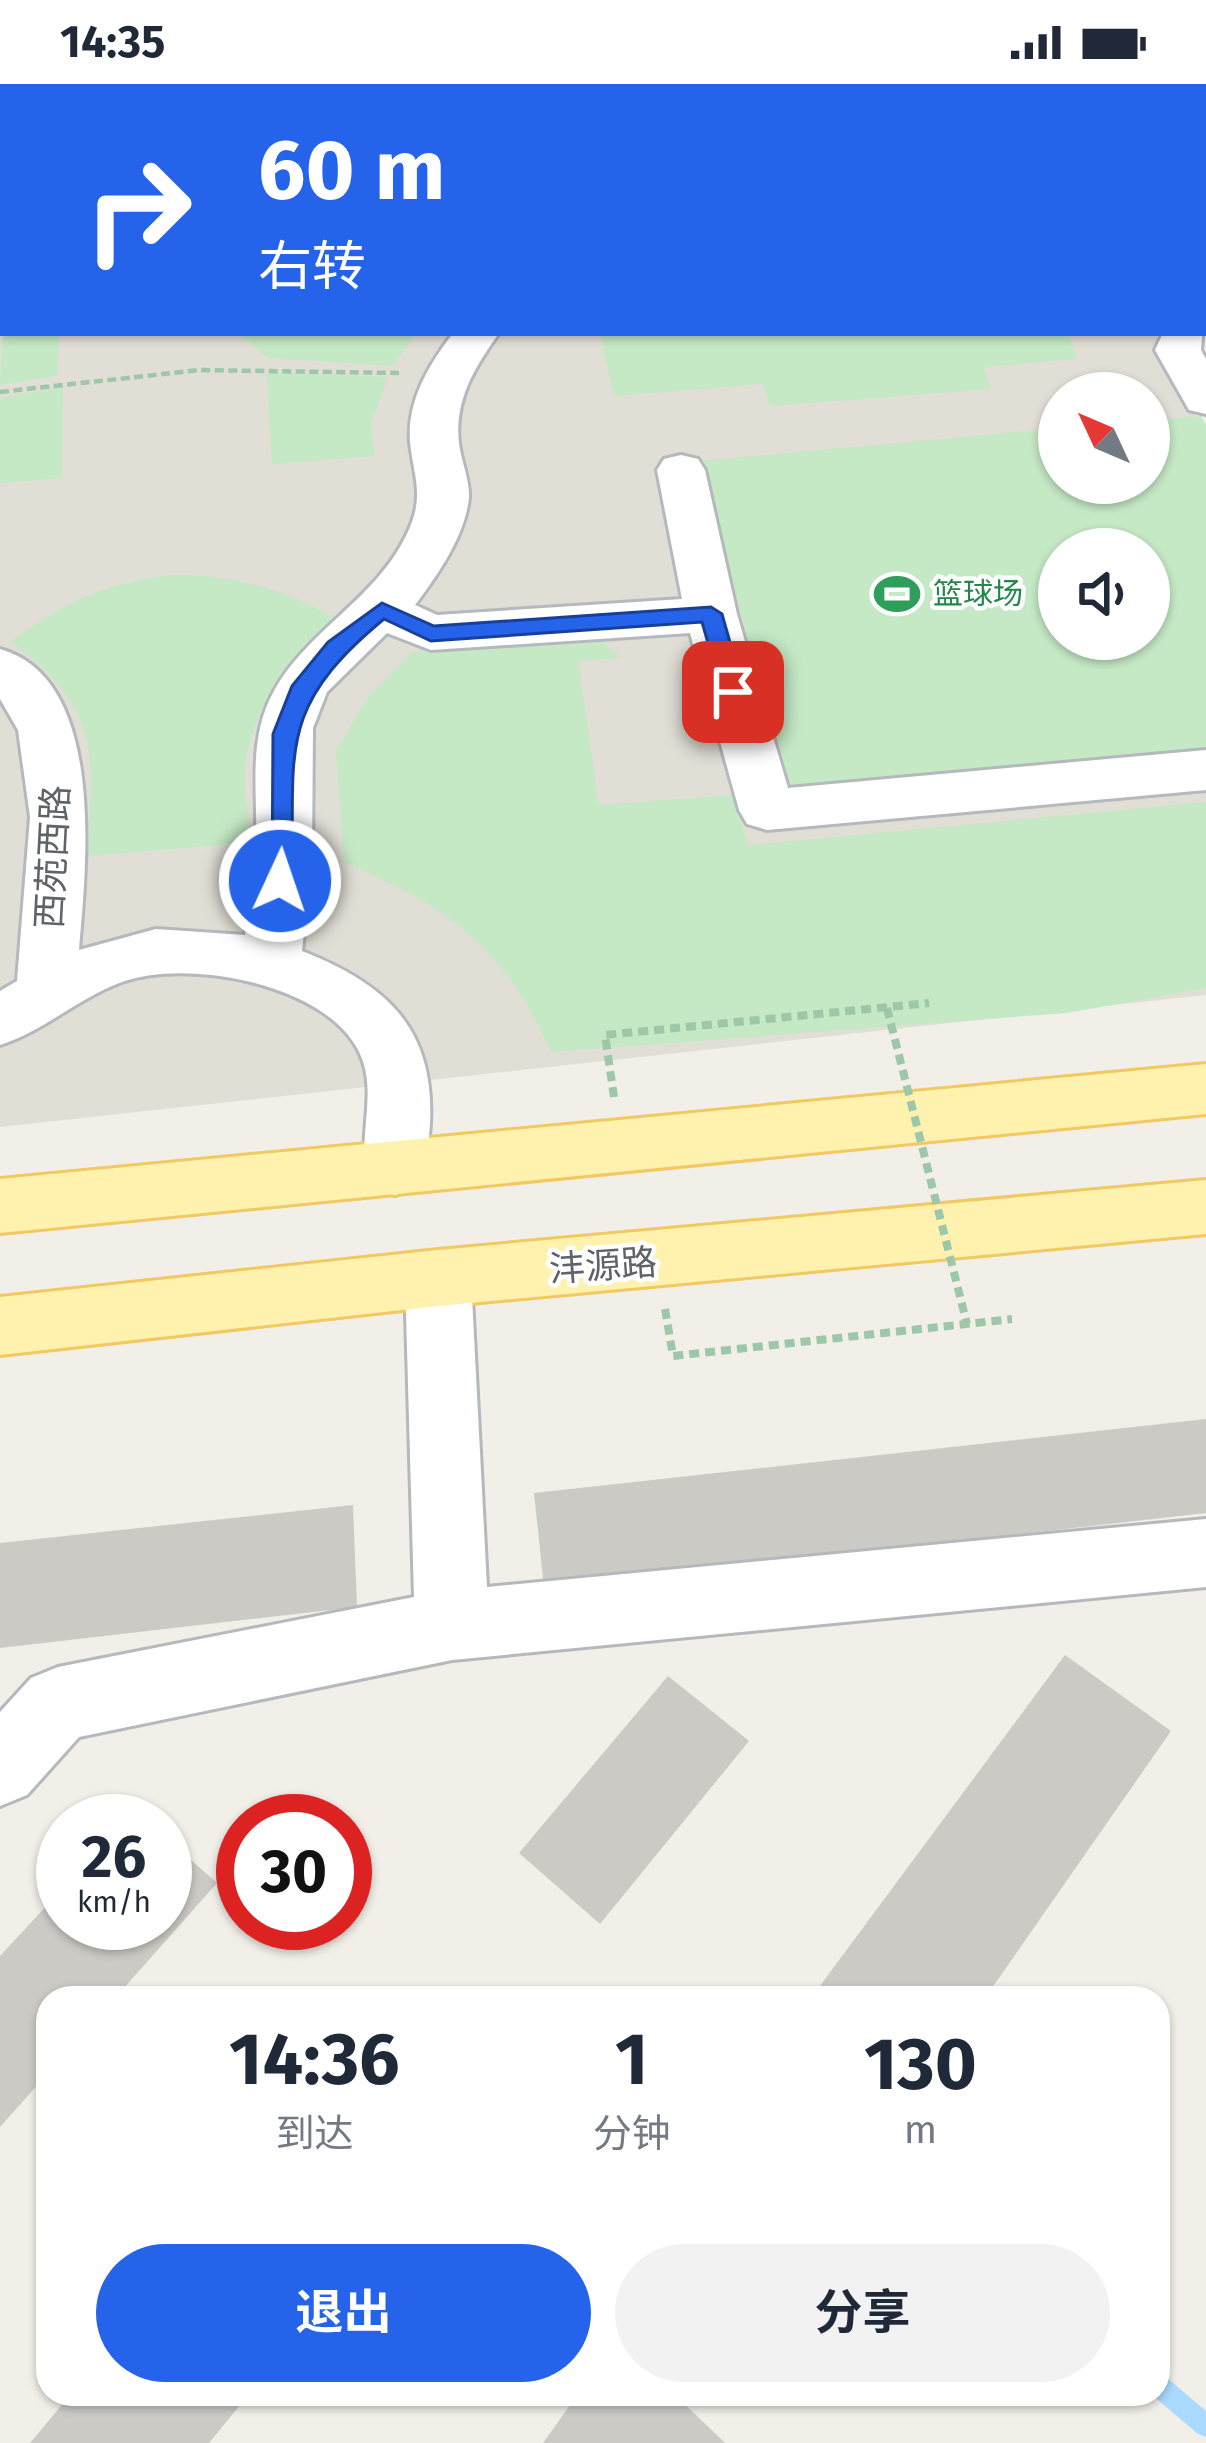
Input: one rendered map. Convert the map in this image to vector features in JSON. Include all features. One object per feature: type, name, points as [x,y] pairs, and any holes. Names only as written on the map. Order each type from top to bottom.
[{"type":"main road","points":[[0,1206],[1206,1089]]},
{"type":"main road","name":"沣源路","points":[[0,1326],[438,1278],[1206,1207]]},
{"type":"street","points":[[271,963],[285,841],[280,783],[284,734],[300,691],[336,647],[382,610],[412,574],[446,498],[432,439],[435,403],[446,376],[474,336]]},
{"type":"street","points":[[1185,336],[1178,350],[1206,400]]},
{"type":"street","points":[[681,470],[711,614],[767,810],[1206,770]]},
{"type":"street","points":[[382,610],[431,633],[711,614]]},
{"type":"street","name":"西苑西路","points":[[0,667],[43,715],[57,757],[23,1007]]},
{"type":"street","points":[[23,1007],[124,957],[191,949],[271,963],[322,982],[375,1026],[397,1066],[395,1169]]},
{"type":"street","points":[[438,1278],[452,1625]]},
{"type":"street","points":[[0,1768],[29,1707],[452,1625],[1206,1552]]},
{"type":"path","points":[[0,392],[62,380],[270,365],[446,376]]},
{"type":"path","points":[[605,1035],[928,1003]]},
{"type":"path","points":[[886,1008],[968,1324]]},
{"type":"path","points":[[673,1356],[1012,1319]]},
{"type":"shaded area","points":[[0,336],[1156,336],[1206,435],[1206,995],[0,1127]]},
{"type":"green space","points":[[2,336],[59,336],[57,376],[0,385]]},
{"type":"green space","points":[[242,336],[414,336],[393,366],[268,358]]},
{"type":"green space","points":[[601,336],[1068,336],[1078,359],[984,367],[991,389],[770,406],[763,384],[614,396]]},
{"type":"green space","points":[[267,372],[388,377],[371,423],[375,456],[272,464]]},
{"type":"green space","points":[[63,387],[62,478],[0,483],[0,398]]},
{"type":"green space","name":"篮球场","points":[[1201,416],[1206,425],[1206,748],[789,791],[700,461],[1038,430],[1038,504],[1170,504],[1170,418]]},
{"type":"green space","points":[[169,575],[254,584],[333,617],[276,685],[256,724],[244,777],[252,842],[88,856],[90,760],[77,713],[41,667],[11,642],[85,597]]},
{"type":"green space","points":[[583,639],[603,642],[621,658],[578,661],[599,805],[734,795],[748,845],[1206,802],[1206,988],[1067,1013],[551,1052],[513,984],[469,934],[414,896],[344,862],[336,751],[367,698],[412,652]]},
{"type":"building","points":[[1206,1419],[1206,1513],[544,1588],[534,1493]]},
{"type":"building","points":[[353,1505],[357,1607],[0,1648],[0,1543]]},
{"type":"building","points":[[1065,1655],[1171,1731],[993,1986],[820,1986]]},
{"type":"building","points":[[668,1676],[749,1741],[600,1924],[519,1853]]},
{"type":"building","points":[[192,1861],[216,1884],[192,1911]]},
{"type":"building","points":[[36,1917],[36,1950],[158,1950],[126,1986],[36,1986],[36,2086],[0,2127],[0,1956]]},
{"type":"building","points":[[61,2406],[239,2406],[209,2443],[30,2443]]},
{"type":"building","points":[[569,2406],[686,2406],[725,2443],[543,2443]]},
{"type":"waterway","points":[[1170,2395],[1206,2426]]},
{"type":"place","name":"篮球场","points":[[897,594]]},
{"type":"route","points":[[280,881],[285,841],[280,783],[284,734],[300,691],[336,647],[382,610],[431,633],[711,614],[733,692]]}]
